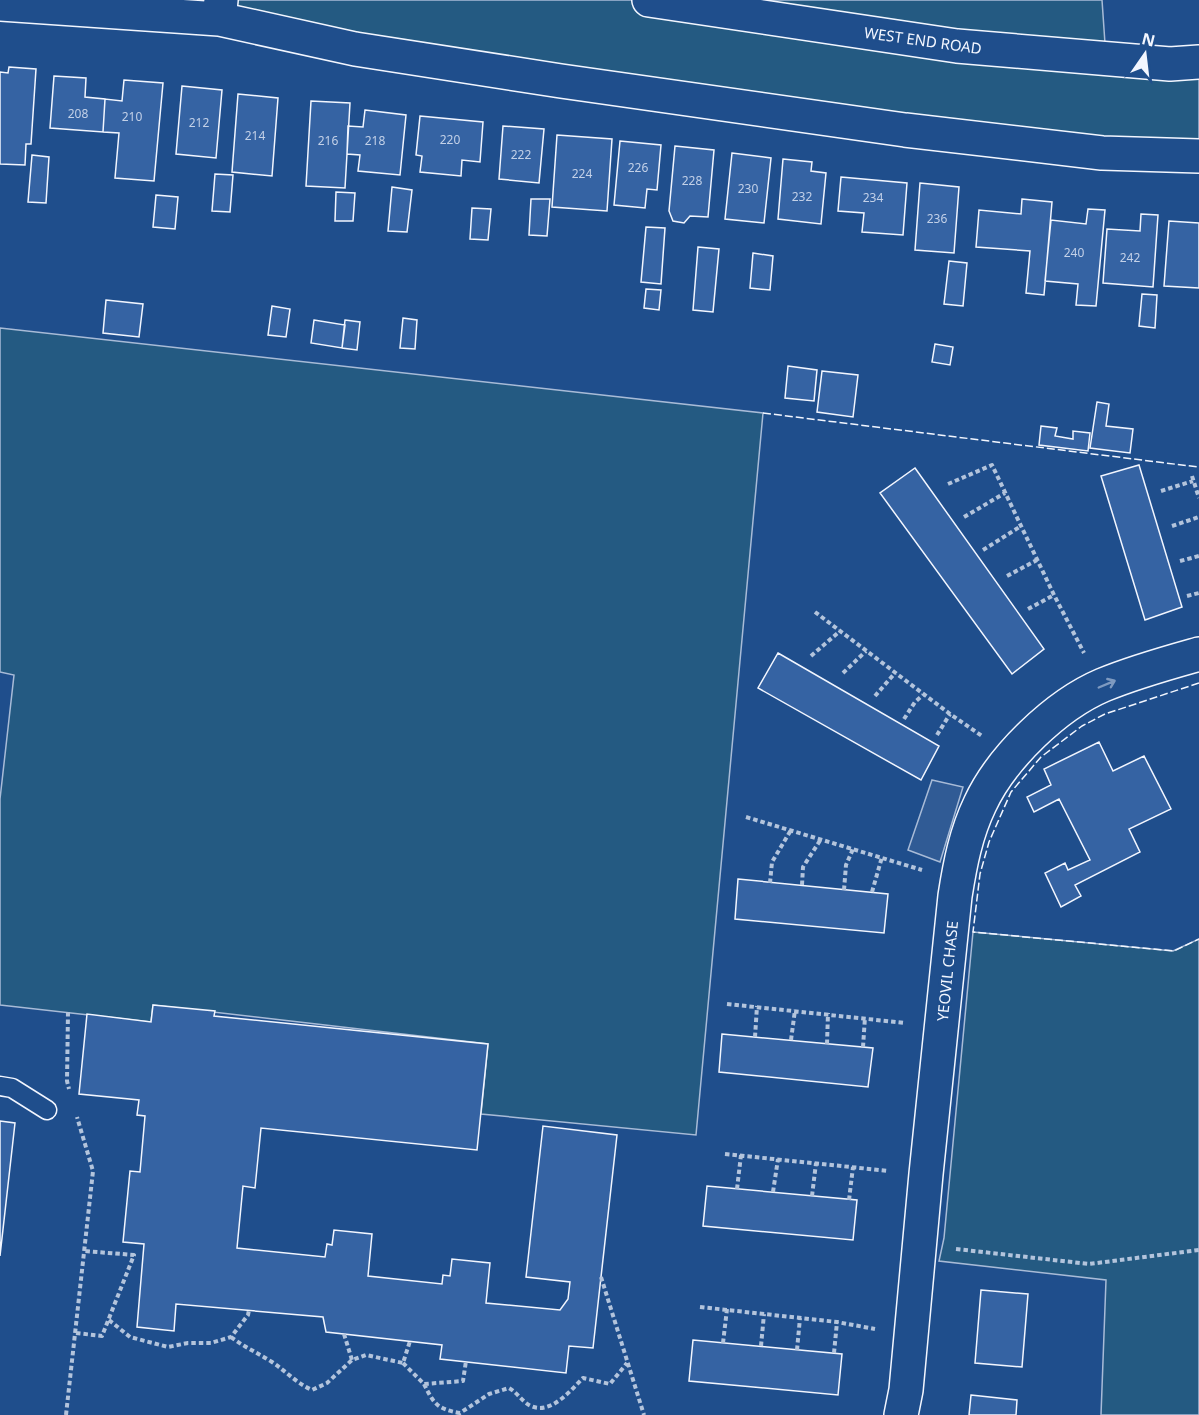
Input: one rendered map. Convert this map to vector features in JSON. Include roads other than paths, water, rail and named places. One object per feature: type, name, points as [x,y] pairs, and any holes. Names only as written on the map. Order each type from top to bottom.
[{"type":"street","name":"WEST END ROAD","points":[[649,0],[957,46],[1170,64],[1199,62]]},
{"type":"street","points":[[0,4],[220,9],[354,49],[572,83],[905,130],[1102,153],[1199,156]]},
{"type":"street","name":"YEOVIL CHASE","points":[[901,1415],[906,1390],[957,882],[968,833],[981,802],[1012,757],[1037,730],[1057,714],[1080,697],[1101,686],[1128,675],[1199,654]]},
{"type":"lane","points":[[0,1086],[12,1088],[47,1110]]}]
